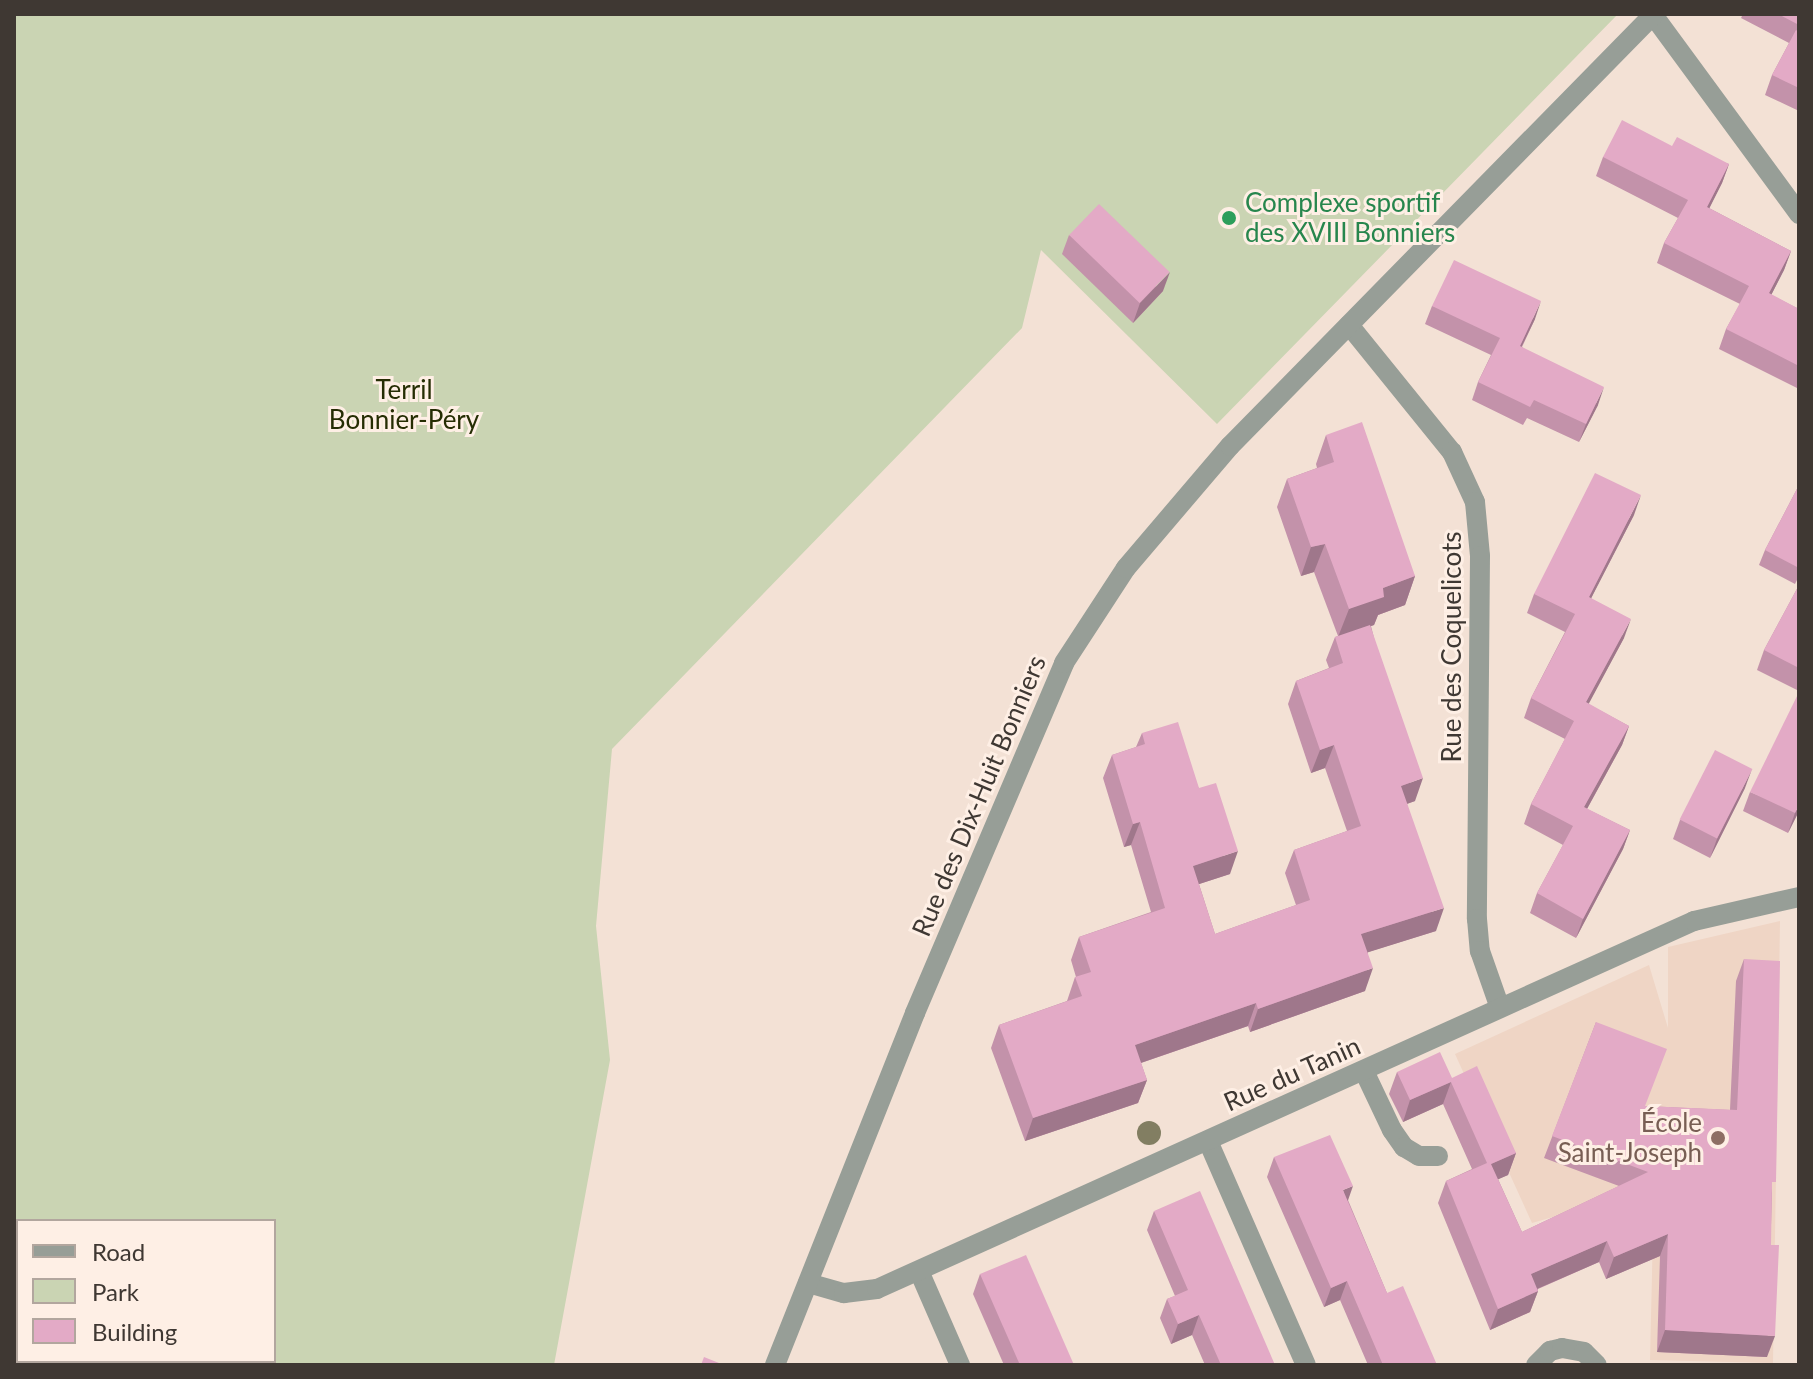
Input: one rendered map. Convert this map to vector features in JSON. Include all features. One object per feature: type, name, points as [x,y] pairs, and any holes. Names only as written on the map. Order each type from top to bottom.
[{"type":"street","points":[[1653,15],[1799,214]]},
{"type":"street","name":"Rue des Dix-Huit Bonniers","points":[[775,1365],[915,1013],[1064,663],[1126,568],[1230,446],[1653,15]]},
{"type":"street","name":"Rue des Coquelicots","points":[[1349,325],[1452,452],[1475,502],[1480,556],[1477,919],[1480,951],[1500,1008]]},
{"type":"street","name":"Rue du Tanin","points":[[808,1283],[844,1293],[877,1289],[1694,921],[1799,897]]},
{"type":"street","points":[[1364,1071],[1392,1130],[1404,1147],[1419,1156],[1438,1156]]},
{"type":"street","points":[[1208,1141],[1306,1365]]},
{"type":"street","points":[[919,1271],[960,1365]]},
{"type":"street","points":[[1536,1365],[1550,1351],[1562,1348],[1584,1352],[1597,1365]]},
{"type":"shaded area","points":[[1780,921],[1773,1363],[1650,1360],[1654,1188],[1532,1223],[1455,1054],[1649,965],[1668,1028],[1668,947]]},
{"type":"green space","name":"Terril Bonnier-Péry","points":[[14,14],[1618,14],[1217,424],[1041,250],[1022,328],[612,749],[596,926],[610,1060],[554,1365],[14,1365]]},
{"type":"building","points":[[1778,14],[1799,14],[1799,25]]},
{"type":"building","points":[[1796,30],[1799,32],[1799,88],[1772,75]]},
{"type":"building","points":[[1622,120],[1672,146],[1677,137],[1729,164],[1707,207],[1791,251],[1769,293],[1799,309],[1799,366],[1726,329],[1749,286],[1664,243],[1688,200],[1603,157]]},
{"type":"building","points":[[1099,204],[1169,272],[1140,303],[1069,235]]},
{"type":"building","points":[[1454,260],[1541,301],[1520,346],[1604,387],[1586,424],[1534,400],[1530,407],[1478,382],[1500,338],[1432,306]]},
{"type":"building","points":[[1362,422],[1415,576],[1383,588],[1384,597],[1349,609],[1325,544],[1311,547],[1287,479],[1334,462],[1326,435]]},
{"type":"building","points":[[1595,473],[1641,495],[1589,597],[1631,619],[1586,702],[1629,726],[1584,807],[1630,830],[1583,919],[1537,893],[1573,826],[1531,804],[1574,721],[1531,698],[1575,614],[1534,594]]},
{"type":"building","points":[[1799,485],[1799,568],[1765,550]]},
{"type":"building","points":[[1799,585],[1799,668],[1764,650]]},
{"type":"building","points":[[1370,625],[1423,778],[1401,786],[1444,908],[1361,934],[1373,968],[1258,1009],[1256,1003],[1135,1045],[1147,1080],[1033,1118],[999,1025],[1082,996],[1075,977],[1091,972],[1079,937],[1165,908],[1140,822],[1133,824],[1112,755],[1145,744],[1142,733],[1178,722],[1199,788],[1216,783],[1238,851],[1193,866],[1215,934],[1310,900],[1294,850],[1361,826],[1334,745],[1320,750],[1296,681],[1343,663],[1335,637]]},
{"type":"building","points":[[1799,692],[1799,805],[1795,813],[1750,792]]},
{"type":"building","points":[[1715,750],[1752,769],[1717,839],[1680,819]]},
{"type":"building","points":[[1744,959],[1780,961],[1776,1182],[1772,1182],[1771,1245],[1779,1245],[1775,1336],[1665,1330],[1668,1234],[1614,1257],[1607,1241],[1531,1274],[1538,1291],[1498,1309],[1446,1181],[1487,1163],[1451,1082],[1410,1100],[1397,1072],[1440,1052],[1452,1078],[1477,1066],[1516,1153],[1491,1164],[1522,1232],[1648,1172],[1552,1136],[1596,1022],[1667,1049],[1645,1106],[1737,1110]]},
{"type":"building","points":[[1330,1135],[1353,1186],[1343,1190],[1387,1293],[1403,1286],[1437,1365],[1383,1365],[1347,1281],[1331,1288],[1274,1157]]},
{"type":"building","points":[[1200,1191],[1275,1365],[1221,1365],[1199,1315],[1178,1324],[1167,1299],[1188,1290],[1154,1211]]},
{"type":"building","points":[[1026,1255],[1074,1365],[1020,1365],[980,1274]]},
{"type":"building","points":[[704,1357],[724,1365],[701,1365]]},
{"type":"place","name":"Complexe sportif des XVIII Bonniers","points":[[1229,218]]},
{"type":"place","name":"École Saint-Joseph","points":[[1718,1138]]}]
